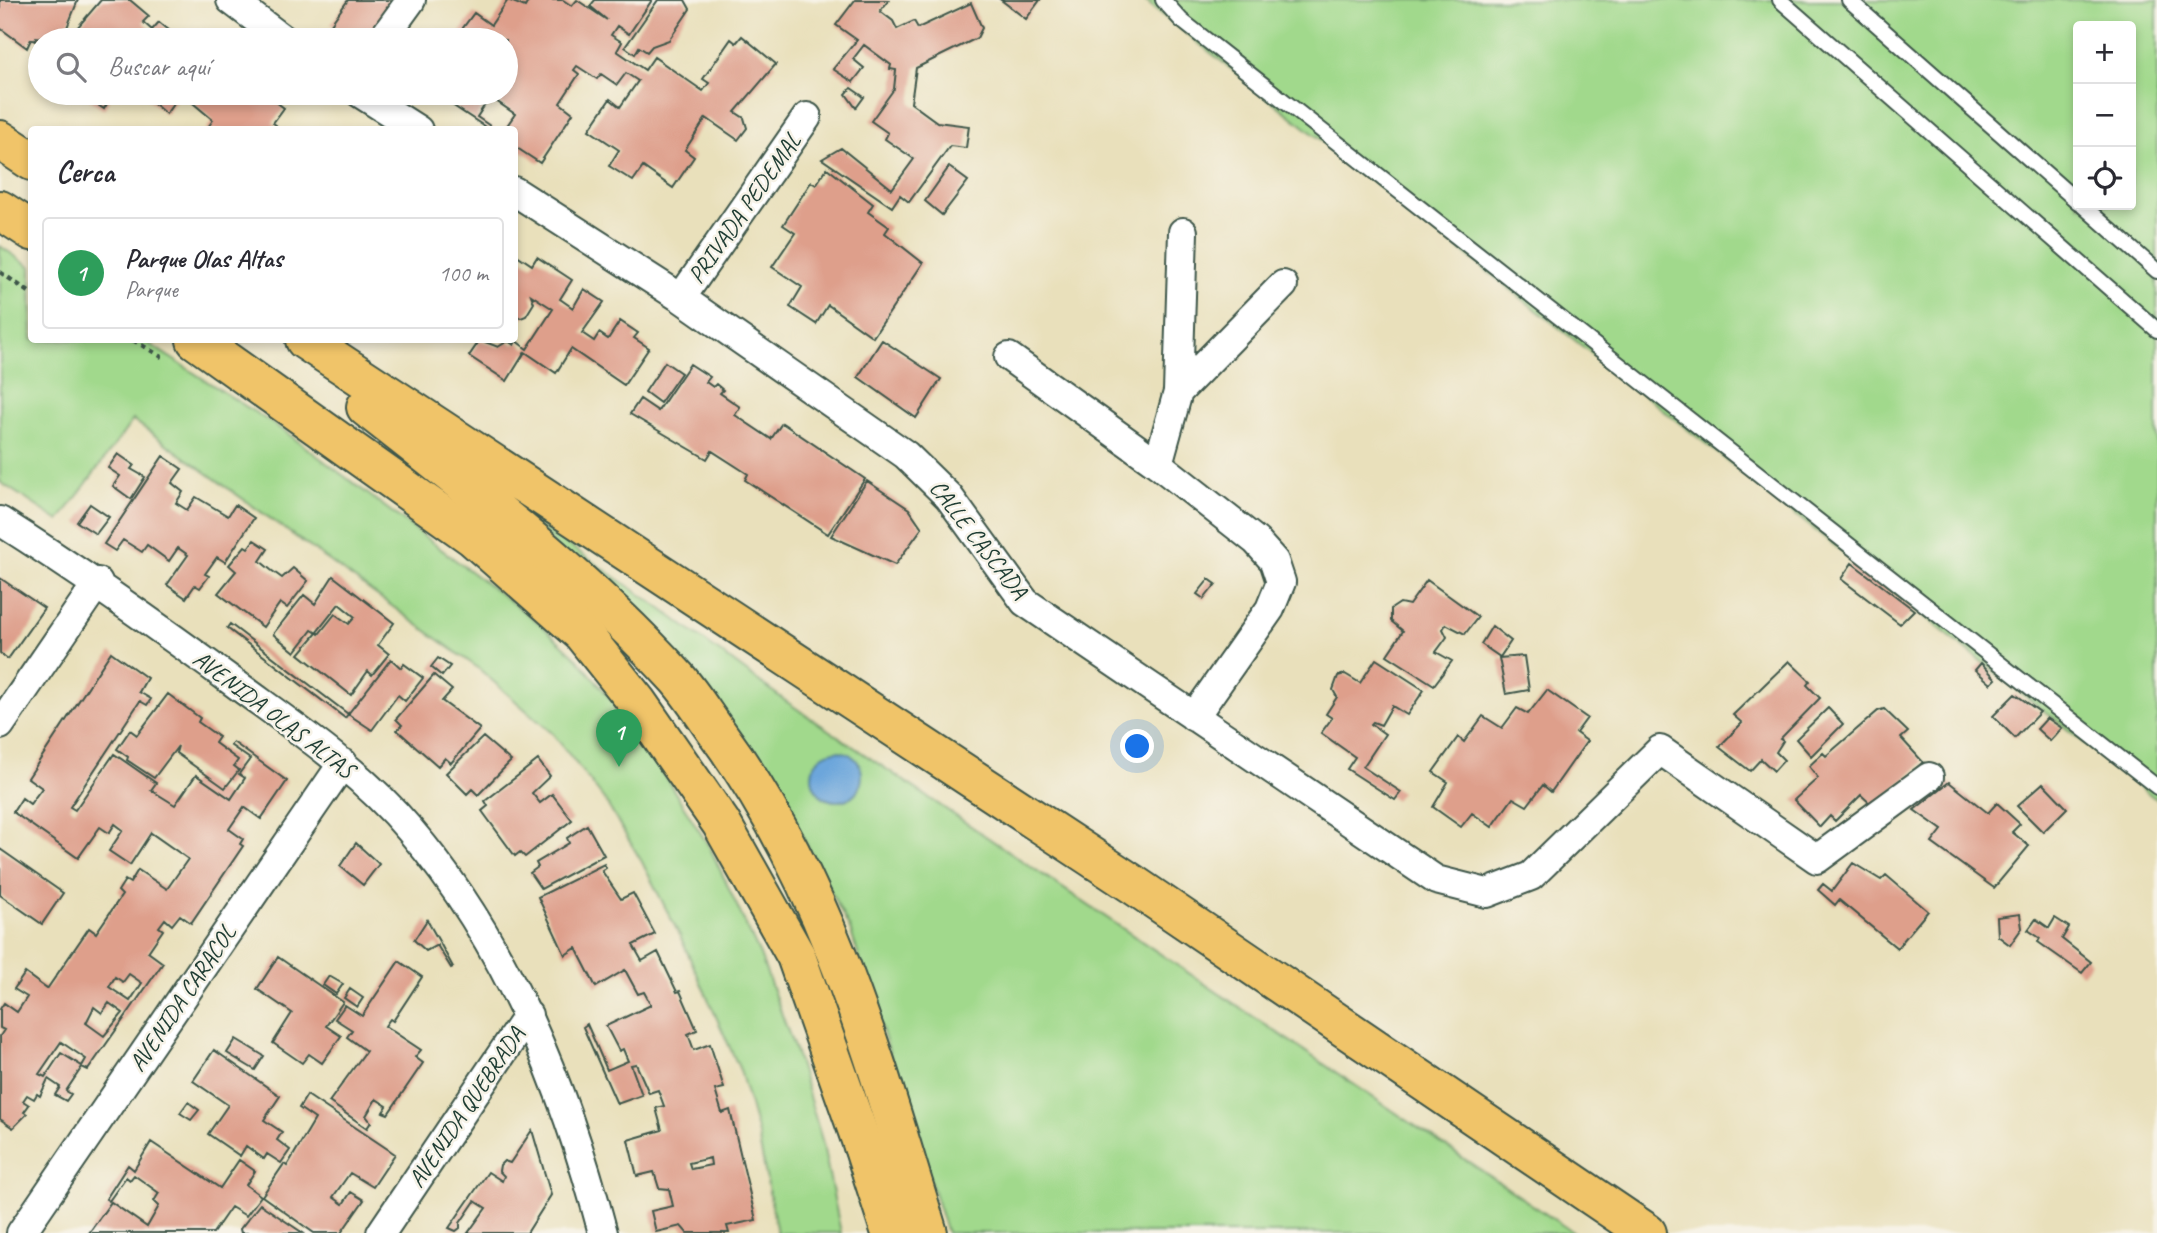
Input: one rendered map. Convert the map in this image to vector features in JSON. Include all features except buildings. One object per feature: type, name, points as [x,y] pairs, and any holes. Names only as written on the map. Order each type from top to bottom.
[{"type":"main road","points":[[0,141],[28,158]]},
{"type":"main road","points":[[0,211],[28,228]]},
{"type":"main road","points":[[200,343],[473,537],[582,633],[637,702],[708,802],[796,956],[891,1233]]},
{"type":"main road","points":[[286,343],[520,529],[606,607],[678,680],[743,768],[803,872],[837,951],[869,1041],[928,1233]]},
{"type":"main road","points":[[309,343],[1134,885],[1647,1233]]},
{"type":"main road","points":[[863,1146],[866,1233]]},
{"type":"street","points":[[232,0],[268,28]]},
{"type":"street","points":[[391,28],[411,0]]},
{"type":"street","points":[[379,105],[412,126]]},
{"type":"street","name":"PRIVADA PEDEMAL","points":[[681,298],[807,117]]},
{"type":"street","name":"CALLE CASCADA","points":[[518,194],[681,298],[906,455],[949,498],[1026,602],[1436,880],[1487,893],[1531,876],[1660,750],[1817,859],[1929,777]]},
{"type":"street","points":[[1158,464],[1178,392],[1183,232]]},
{"type":"street","points":[[1178,392],[1283,285]]},
{"type":"street","points":[[1009,357],[1158,464],[1256,541],[1274,561],[1281,582],[1270,610],[1194,717]]},
{"type":"street","name":"AVENIDA OLAS ALTAS","points":[[0,521],[97,582],[343,763],[410,829],[454,886],[490,941],[528,1015],[572,1132],[603,1233]]},
{"type":"street","points":[[0,725],[97,582]]},
{"type":"street","name":"AVENIDA CARACOL","points":[[21,1233],[343,763]]},
{"type":"street","name":"AVENIDA QUEBRADA","points":[[381,1233],[528,1015]]},
{"type":"lane","points":[[1163,0],[1181,20],[2157,788]]},
{"type":"lane","points":[[1780,0],[2157,330]]},
{"type":"lane","points":[[1849,0],[2073,197]]},
{"type":"lane","points":[[2088,210],[2157,271]]},
{"type":"path","points":[[0,272],[28,290]]},
{"type":"green space","points":[[1144,0],[2157,0],[2157,800]]},
{"type":"green space","points":[[0,246],[28,265],[28,343],[148,343],[287,433],[539,623],[578,659],[635,729],[710,848],[760,955],[796,1053],[822,1140],[841,1233],[777,1233],[757,1130],[740,1070],[680,936],[642,862],[604,799],[553,734],[478,668],[133,420],[59,521],[0,482]]},
{"type":"green space","points":[[535,522],[656,605],[787,702],[1574,1233],[947,1233],[850,929],[803,838]]},
{"type":"water","points":[[837,751],[855,758],[862,776],[855,794],[837,801],[819,794],[812,776],[819,758]]},
{"type":"place","name":"Parque Olas Altas","points":[[619,767]]}]
